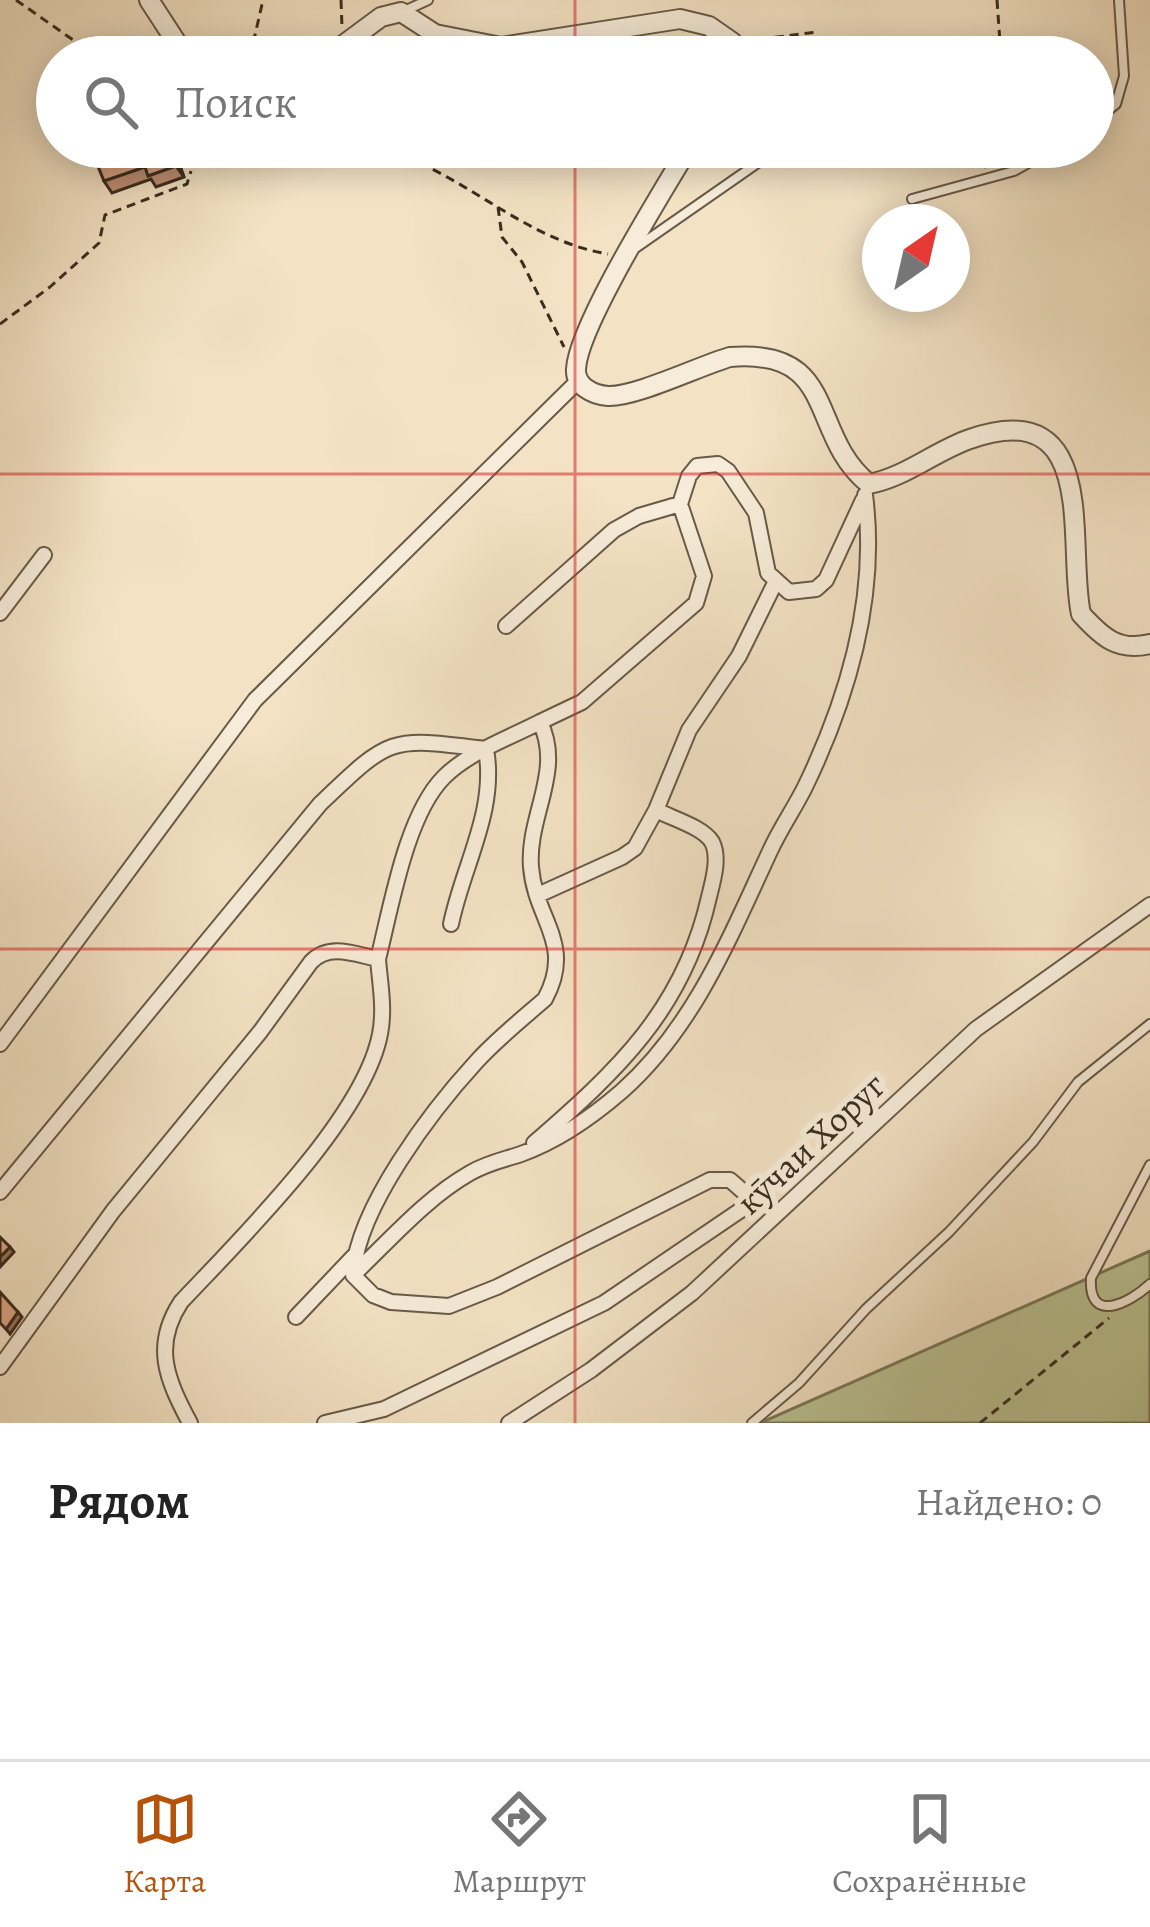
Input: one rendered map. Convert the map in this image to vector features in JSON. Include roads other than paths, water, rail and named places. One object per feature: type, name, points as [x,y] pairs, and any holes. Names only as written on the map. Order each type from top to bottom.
[{"type":"street","points":[[149,0],[172,36]]},
{"type":"street","points":[[356,36],[400,6],[435,34],[445,36]]},
{"type":"street","points":[[571,36],[680,19],[709,26],[719,36]]},
{"type":"street","points":[[0,1044],[255,700],[577,376],[584,341],[676,168]]},
{"type":"street","points":[[353,1275],[451,1186],[496,1160],[553,1140],[596,1112],[645,1069],[699,996],[721,956],[809,779],[844,690],[866,588],[870,551],[867,490],[846,463],[819,395],[806,377],[787,364],[749,355],[730,356],[624,394],[590,392],[577,376]]},
{"type":"street","points":[[190,1423],[169,1384],[164,1360],[170,1319],[281,1195],[364,1076],[375,1052],[383,1013],[378,959],[405,861],[431,793],[457,766],[582,702],[696,603],[704,577],[680,503],[688,476],[698,466],[718,464],[728,471],[756,514],[767,573],[775,584],[801,593],[826,580],[867,490],[955,444],[987,433],[1016,432],[1048,445],[1060,457],[1072,485],[1082,614],[1111,643],[1132,648],[1150,644]]},
{"type":"street","points":[[506,626],[614,530],[680,503]]},
{"type":"street","points":[[0,613],[44,555]]},
{"type":"street","points":[[538,895],[622,857],[644,835],[689,730],[739,656],[775,584]]},
{"type":"street","points":[[296,1317],[354,1256],[385,1190],[440,1106],[491,1047],[545,999],[553,985],[558,948],[531,869],[551,753],[540,722]]},
{"type":"street","points":[[0,1192],[320,804],[369,758],[403,742],[486,749]]},
{"type":"street","points":[[452,924],[490,785],[486,749]]},
{"type":"street","points":[[521,1154],[633,1052],[670,999],[696,939],[711,890],[714,844],[708,836],[656,810]]},
{"type":"street","name":"кӯчаи Хоруг","points":[[508,1423],[591,1370],[692,1293],[976,1029],[1150,905]]},
{"type":"street","points":[[0,1366],[113,1211],[260,1032],[311,962],[331,950],[378,959]]},
{"type":"street","points":[[354,1256],[353,1275],[373,1295],[391,1302],[449,1306],[497,1287],[710,1180],[730,1180],[772,1220]]},
{"type":"street","points":[[325,1423],[384,1409],[604,1303],[754,1202]]},
{"type":"lane","points":[[400,6],[428,0]]},
{"type":"lane","points":[[1114,106],[1124,76],[1119,0]]},
{"type":"lane","points":[[628,254],[751,168]]},
{"type":"lane","points":[[912,199],[1019,168]]},
{"type":"lane","points":[[752,1423],[799,1383],[866,1309],[949,1232],[1033,1142],[1078,1082],[1150,1024]]},
{"type":"lane","points":[[1150,1166],[1090,1278],[1093,1298],[1104,1306],[1122,1306],[1150,1284]]}]
